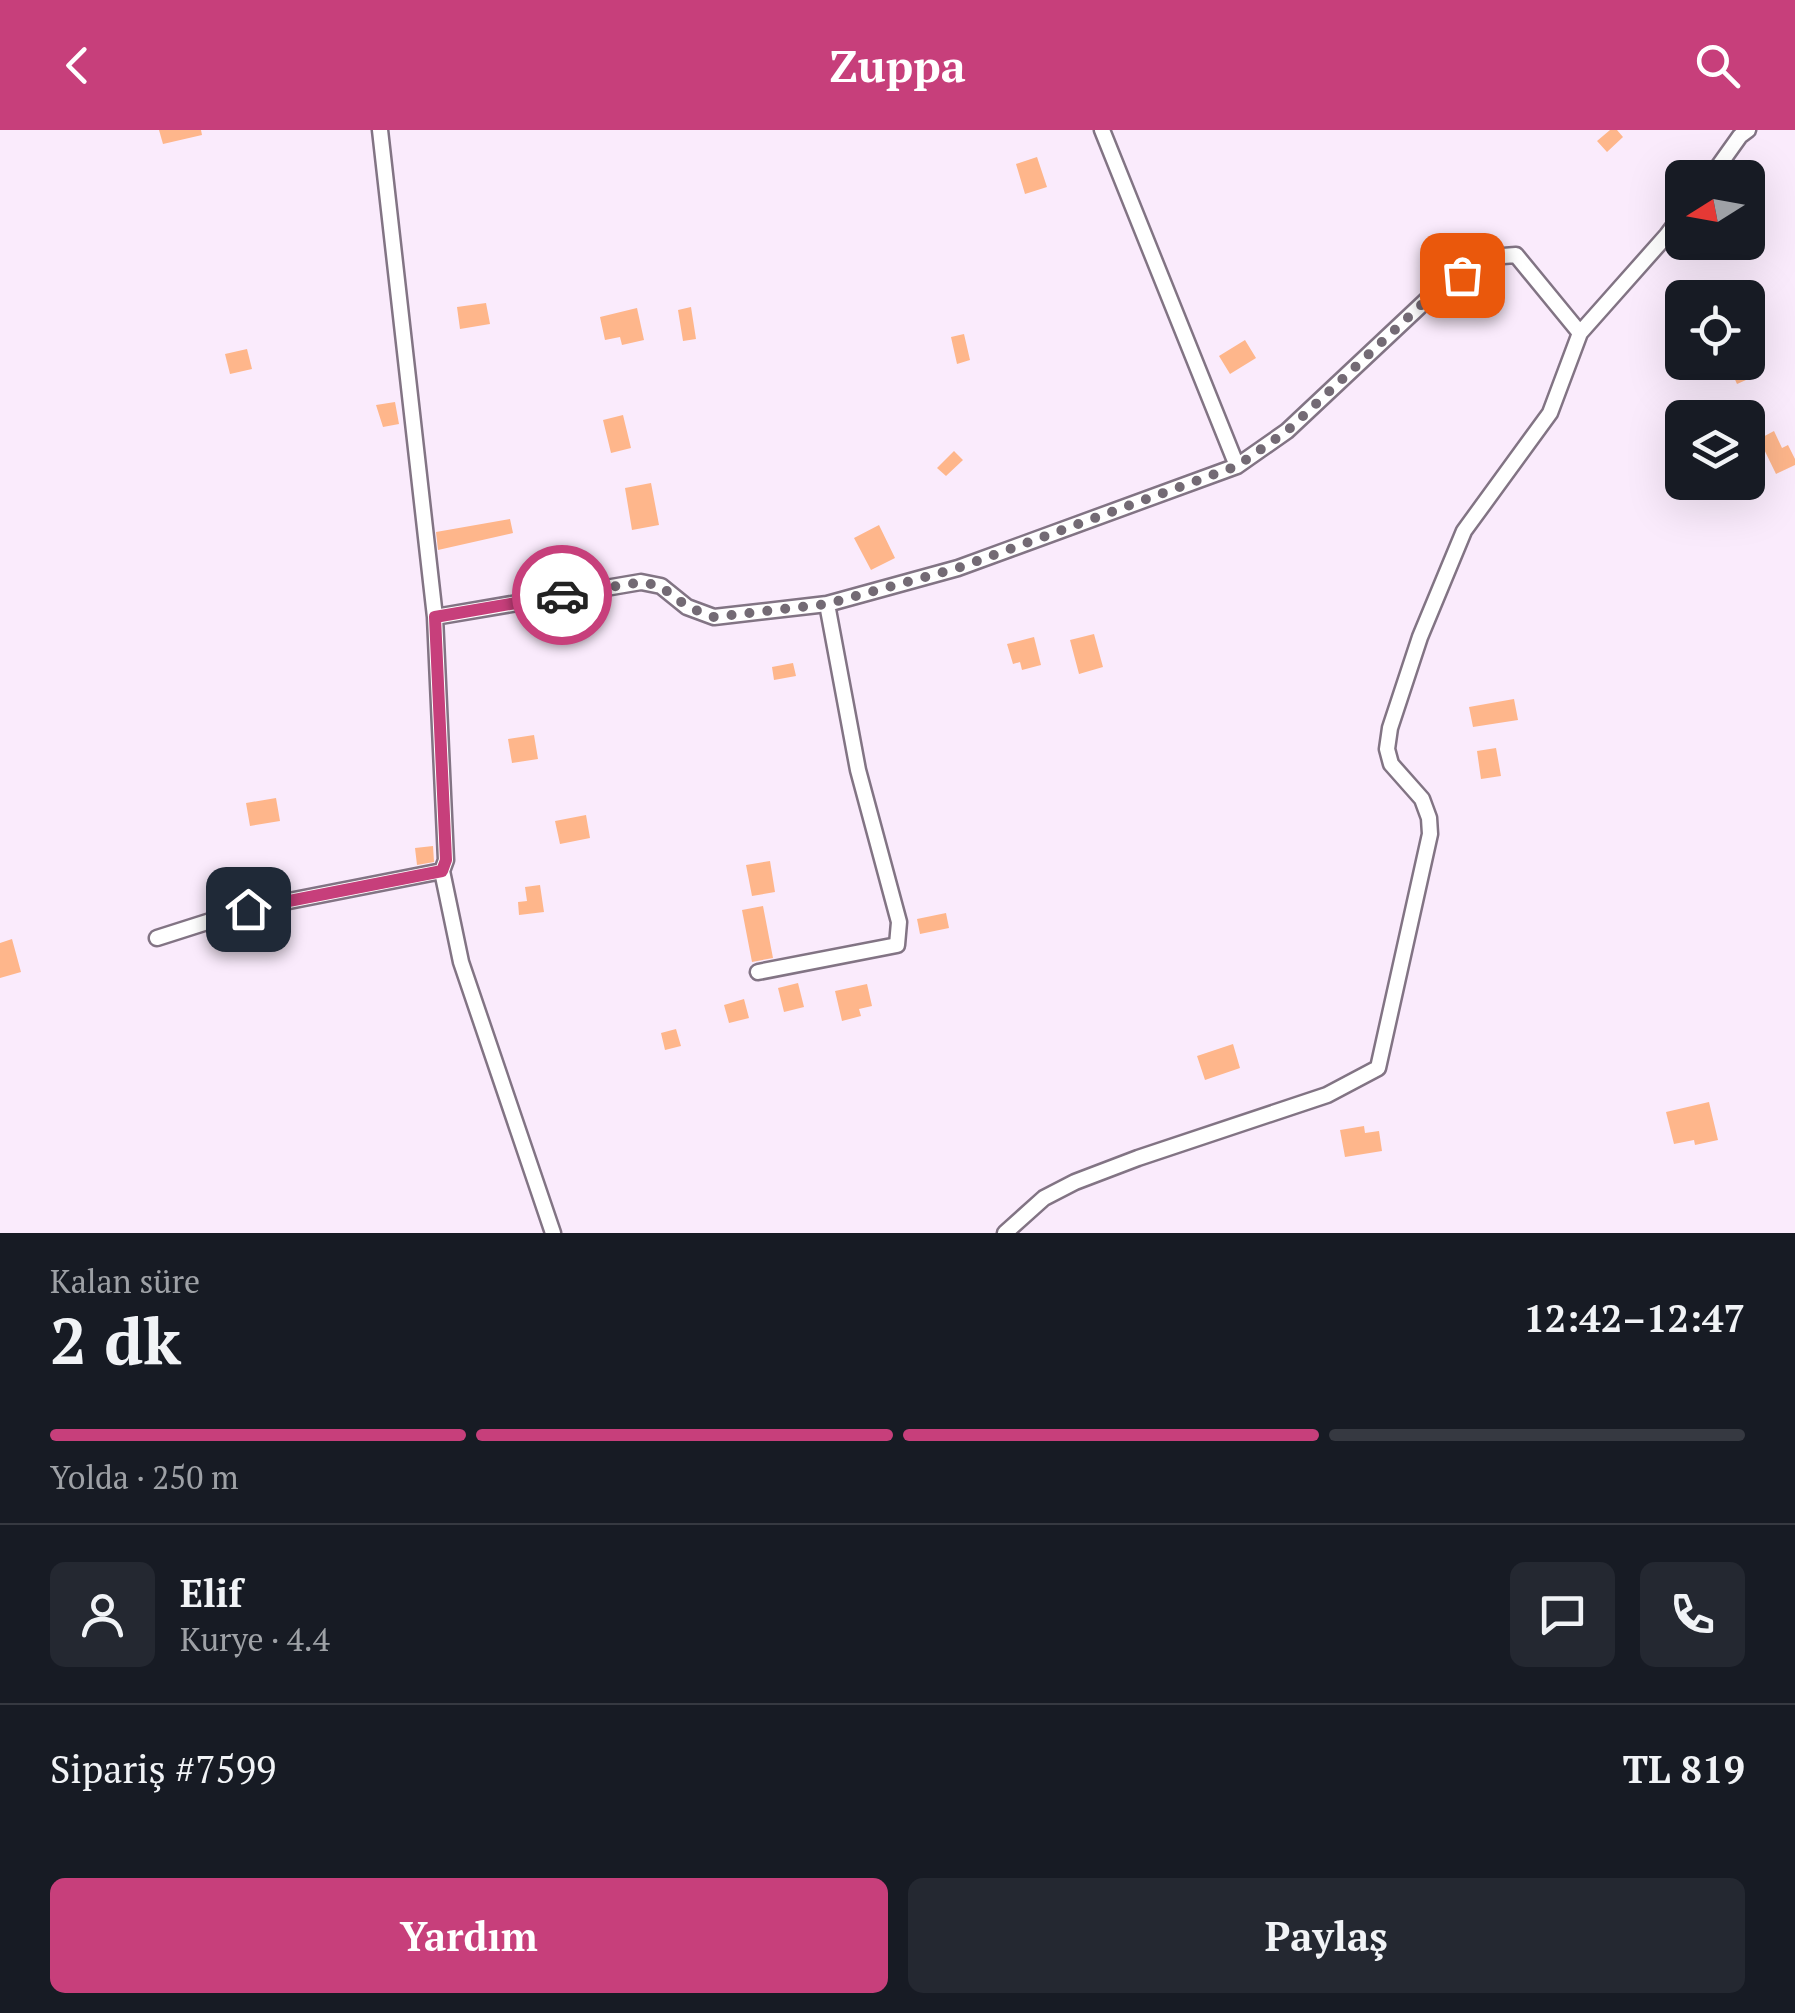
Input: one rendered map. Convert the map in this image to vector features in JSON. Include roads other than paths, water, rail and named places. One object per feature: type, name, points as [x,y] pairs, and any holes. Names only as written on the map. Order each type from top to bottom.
[{"type":"street","points":[[380,130],[435,617],[446,860],[442,871],[462,962],[553,1233]]},
{"type":"street","points":[[1102,130],[1237,466]]},
{"type":"street","points":[[1723,160],[1748,130]]},
{"type":"street","points":[[1005,1233],[1044,1198],[1075,1182],[1326,1096],[1378,1068],[1430,834],[1422,799],[1392,764],[1388,749],[1390,728],[1420,636],[1464,531],[1550,413],[1580,333],[1665,238]]},
{"type":"street","points":[[435,617],[642,582],[660,586],[688,607],[714,617],[827,604],[958,568],[1237,466],[1287,431],[1434,293],[1490,257],[1516,255],[1580,333]]},
{"type":"street","points":[[758,972],[897,946],[900,922],[858,770],[827,604]]},
{"type":"street","points":[[158,938],[248,909],[442,871]]}]
